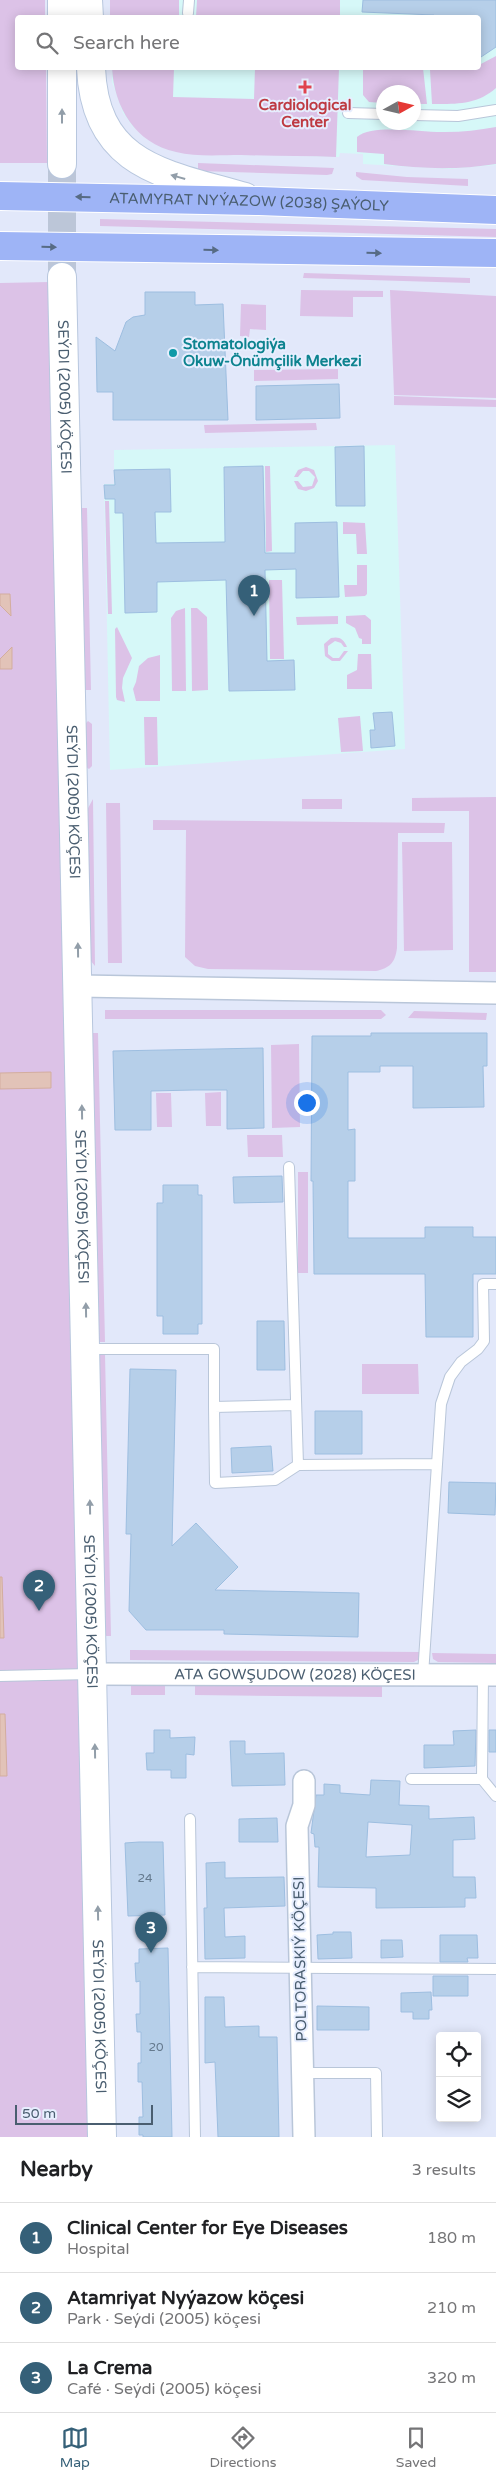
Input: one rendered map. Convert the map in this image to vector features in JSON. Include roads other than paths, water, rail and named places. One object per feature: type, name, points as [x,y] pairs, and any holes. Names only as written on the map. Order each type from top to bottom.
[{"type":"main road","points":[[429,206],[496,195]]},
{"type":"main road","name":"ATAMYRAT NYÝAZOW (2038) ŞAÝOLY","points":[[0,196],[258,201],[496,210]]},
{"type":"main road","points":[[0,246],[430,254],[496,253]]},
{"type":"main road","points":[[430,254],[496,267]]},
{"type":"street","points":[[62,0],[62,15]]},
{"type":"street","points":[[88,0],[88,15]]},
{"type":"street","points":[[62,70],[62,164]]},
{"type":"street","points":[[91,70],[96,107],[118,144],[127,152],[162,173],[258,201]]},
{"type":"street","name":"SEÝDI (2005) KÖÇESI","points":[[62,277],[94,1674],[102,2137]]},
{"type":"street","points":[[79,986],[496,993]]},
{"type":"street","name":"ATA GOWŞUDOW (2028) KÖÇESI","points":[[94,1674],[489,1675]]},
{"type":"street","name":"POLTORASKIÝ KÖÇESI","points":[[304,1781],[304,1805],[297,1826],[302,1968],[304,2137]]},
{"type":"lane","points":[[188,13],[189,0]]},
{"type":"lane","points":[[421,115],[458,116],[496,110]]},
{"type":"lane","points":[[348,113],[376,114]]},
{"type":"lane","points":[[289,1166],[298,1466]]},
{"type":"lane","points":[[423,1674],[440,1404],[450,1377],[461,1362],[478,1349],[484,1341],[483,1284],[496,1284]]},
{"type":"lane","points":[[86,1349],[214,1348],[215,1483],[275,1480],[298,1466],[436,1464]]},
{"type":"lane","points":[[214,1407],[296,1405]]},
{"type":"lane","points":[[0,1676],[94,1674]]},
{"type":"lane","points":[[489,1675],[482,1779],[496,1796]]},
{"type":"lane","points":[[411,1779],[482,1779]]},
{"type":"lane","points":[[190,1819],[195,2137]]},
{"type":"lane","points":[[192,1967],[496,1969]]},
{"type":"lane","points":[[303,2074],[376,2072],[377,2137]]},
{"type":"tunnel","points":[[62,164],[62,277]]},
{"type":"place","name":"Cardiological Center","points":[[305,87]]},
{"type":"place","name":"Stomatologiýa Okuw-Önümçilik Merkezi","points":[[173,353]]},
{"type":"place","name":"Clinical Center for Eye Diseases","points":[[254,616]]},
{"type":"place","name":"Atamriyat Nyýazow köçesi","points":[[39,1611]]},
{"type":"place","name":"La Crema","points":[[151,1953]]}]
